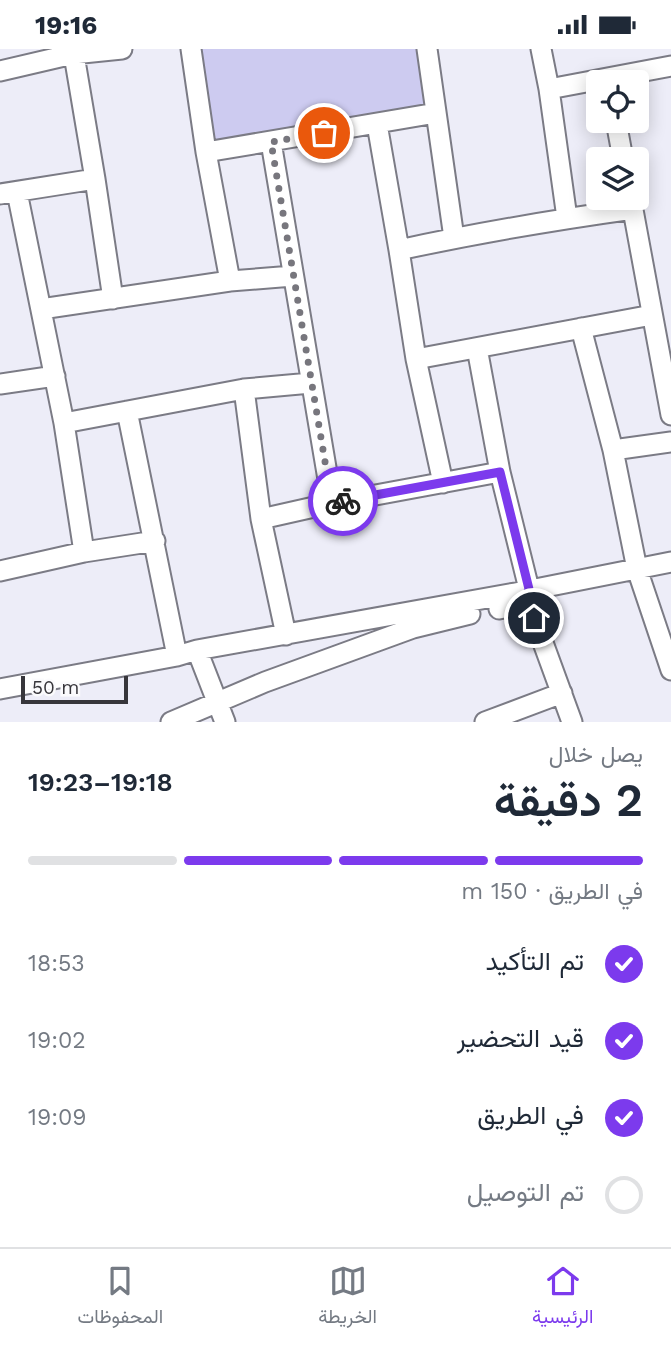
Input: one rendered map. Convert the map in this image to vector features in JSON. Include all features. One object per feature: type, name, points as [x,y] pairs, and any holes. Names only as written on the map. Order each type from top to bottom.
[{"type":"street","points":[[0,71],[73,51],[122,49]]},
{"type":"street","points":[[191,49],[206,152],[230,281]]},
{"type":"street","points":[[427,49],[454,238]]},
{"type":"street","points":[[541,49],[567,218]]},
{"type":"street","points":[[73,51],[96,179],[113,299]]},
{"type":"street","points":[[649,71],[671,66]]},
{"type":"street","points":[[549,89],[586,83]]},
{"type":"street","points":[[206,152],[436,113]]},
{"type":"street","points":[[377,124],[416,359],[443,483]]},
{"type":"street","points":[[271,142],[332,503]]},
{"type":"street","points":[[84,552],[64,423],[41,309],[8,193],[96,179]]},
{"type":"street","points":[[400,250],[602,210]]},
{"type":"street","points":[[633,210],[671,415]]},
{"type":"street","points":[[41,309],[230,281],[293,276]]},
{"type":"street","points":[[416,359],[652,315]]},
{"type":"street","points":[[582,328],[613,450],[637,569],[670,667]]},
{"type":"street","points":[[477,348],[526,597],[572,722]]},
{"type":"street","points":[[0,384],[55,376]]},
{"type":"street","points":[[64,423],[244,389],[311,383]]},
{"type":"street","points":[[244,389],[261,519],[286,635]]},
{"type":"street","points":[[127,411],[177,656]]},
{"type":"street","points":[[613,450],[671,442]]},
{"type":"street","points":[[261,519],[500,472]]},
{"type":"street","points":[[0,571],[84,552],[155,541]]},
{"type":"street","points":[[171,722],[265,682],[413,628],[671,562]]},
{"type":"street","points":[[0,689],[197,650],[515,593],[526,597]]},
{"type":"street","points":[[197,650],[225,722]]},
{"type":"street","points":[[485,722],[562,692]]},
{"type":"shaded area","points":[[199,49],[416,49],[426,108],[213,142]]},
{"type":"way so far","points":[[324,133],[271,142],[332,503],[343,501]]},
{"type":"route","points":[[343,501],[500,472],[529,589],[523,604],[534,618]]}]
